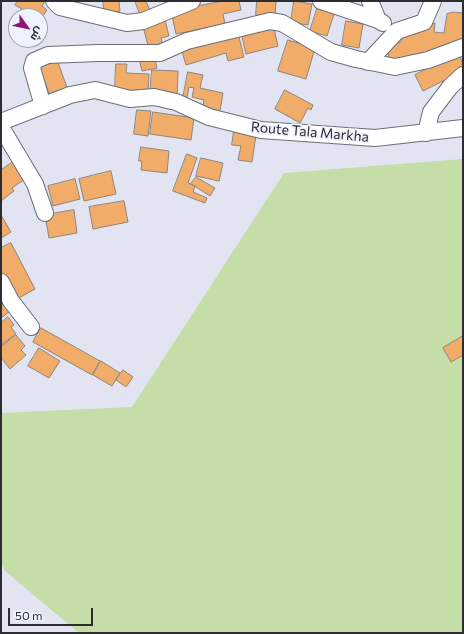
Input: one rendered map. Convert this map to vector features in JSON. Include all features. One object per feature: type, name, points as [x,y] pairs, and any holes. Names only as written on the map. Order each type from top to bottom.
[{"type":"street","points":[[54,1],[60,7],[127,23],[143,21],[192,1]]},
{"type":"street","points":[[321,1],[378,20],[397,31]]},
{"type":"street","points":[[370,1],[378,20]]},
{"type":"street","points":[[368,62],[397,31],[424,22],[433,1]]},
{"type":"street","points":[[43,106],[32,68],[34,61],[48,55],[160,53],[187,41],[270,21],[282,23],[331,52],[368,62],[395,67],[428,60],[463,47]]},
{"type":"street","points":[[426,133],[432,112],[450,87],[463,75]]},
{"type":"street","name":"Route Tala Markha","points":[[1,122],[70,95],[95,90],[130,99],[154,97],[176,102],[209,117],[261,130],[374,138],[463,128]]},
{"type":"street","points":[[1,127],[35,184],[45,213]]},
{"type":"street","points":[[1,282],[11,301],[31,327]]},
{"type":"green space","points":[[463,159],[463,633],[79,633],[5,571],[1,562],[1,413],[132,407],[284,173]]},
{"type":"building","points":[[18,1],[45,1],[42,6],[44,8],[20,8],[15,5]]},
{"type":"building","points":[[103,1],[119,1],[120,11],[105,14]]},
{"type":"building","points":[[135,1],[146,1],[151,13],[141,16]]},
{"type":"building","points":[[224,1],[239,1],[241,10],[223,14],[225,24],[176,34],[171,11]]},
{"type":"building","points":[[257,1],[276,1],[275,17],[256,15]]},
{"type":"building","points":[[294,1],[312,4],[308,25],[291,22]]},
{"type":"building","points":[[318,6],[335,11],[327,36],[310,31]]},
{"type":"building","points":[[454,12],[463,13],[463,36],[461,46],[405,61],[388,59],[389,46],[401,42],[402,33],[435,23],[434,32],[444,33],[447,14]]},
{"type":"building","points":[[165,20],[169,36],[161,38],[163,46],[149,50],[143,26]]},
{"type":"building","points":[[346,21],[363,24],[359,48],[342,45]]},
{"type":"building","points":[[273,24],[278,46],[246,54],[241,32]]},
{"type":"building","points":[[238,33],[244,57],[228,61],[226,53],[186,65],[181,48]]},
{"type":"building","points":[[288,40],[315,48],[306,79],[278,71]]},
{"type":"building","points":[[458,53],[463,63],[463,71],[423,91],[415,75]]},
{"type":"building","points":[[154,56],[157,68],[142,71],[139,59]]},
{"type":"building","points":[[56,57],[68,90],[50,96],[38,63]]},
{"type":"building","points":[[116,64],[127,64],[126,73],[149,74],[148,92],[115,90]]},
{"type":"building","points":[[152,70],[178,71],[177,97],[150,95]]},
{"type":"building","points":[[188,72],[203,75],[200,88],[223,93],[220,111],[203,107],[204,100],[192,97],[194,88],[189,87],[187,98],[183,98]]},
{"type":"building","points":[[285,90],[313,105],[311,110],[308,108],[300,123],[275,109]]},
{"type":"building","points":[[137,110],[151,111],[148,136],[134,134]]},
{"type":"building","points":[[153,112],[194,118],[191,140],[150,134]]},
{"type":"building","points":[[234,131],[256,135],[252,162],[238,160],[241,146],[232,145]]},
{"type":"building","points":[[141,147],[169,151],[167,173],[141,170],[142,161],[139,161]]},
{"type":"building","points":[[187,154],[197,158],[188,183],[195,186],[193,192],[207,198],[205,203],[173,191]]},
{"type":"building","points":[[201,158],[223,163],[219,181],[196,176]]},
{"type":"building","points":[[13,162],[25,179],[12,188],[14,191],[1,201],[1,170]]},
{"type":"building","points":[[111,171],[116,194],[84,201],[79,179]]},
{"type":"building","points":[[196,177],[215,188],[210,196],[191,184]]},
{"type":"building","points":[[75,179],[80,199],[53,206],[48,186]]},
{"type":"building","points":[[124,201],[128,222],[93,229],[89,207]]},
{"type":"building","points":[[74,210],[77,233],[49,238],[45,215]]},
{"type":"building","points":[[1,215],[11,232],[1,238]]},
{"type":"building","points":[[11,243],[35,289],[17,299],[1,275],[1,248]]},
{"type":"building","points":[[1,302],[9,312],[1,318]]},
{"type":"building","points":[[8,317],[14,325],[11,327],[16,334],[1,345],[1,323]]},
{"type":"building","points":[[41,328],[100,361],[92,375],[33,342]]},
{"type":"building","points":[[16,335],[25,346],[21,350],[26,355],[10,369],[1,358],[1,347]]},
{"type":"building","points":[[463,336],[463,355],[451,362],[443,348]]},
{"type":"building","points":[[39,348],[60,361],[49,378],[28,366]]},
{"type":"building","points":[[101,361],[120,373],[112,386],[93,375]]},
{"type":"building","points":[[123,370],[133,377],[126,387],[116,380]]}]
